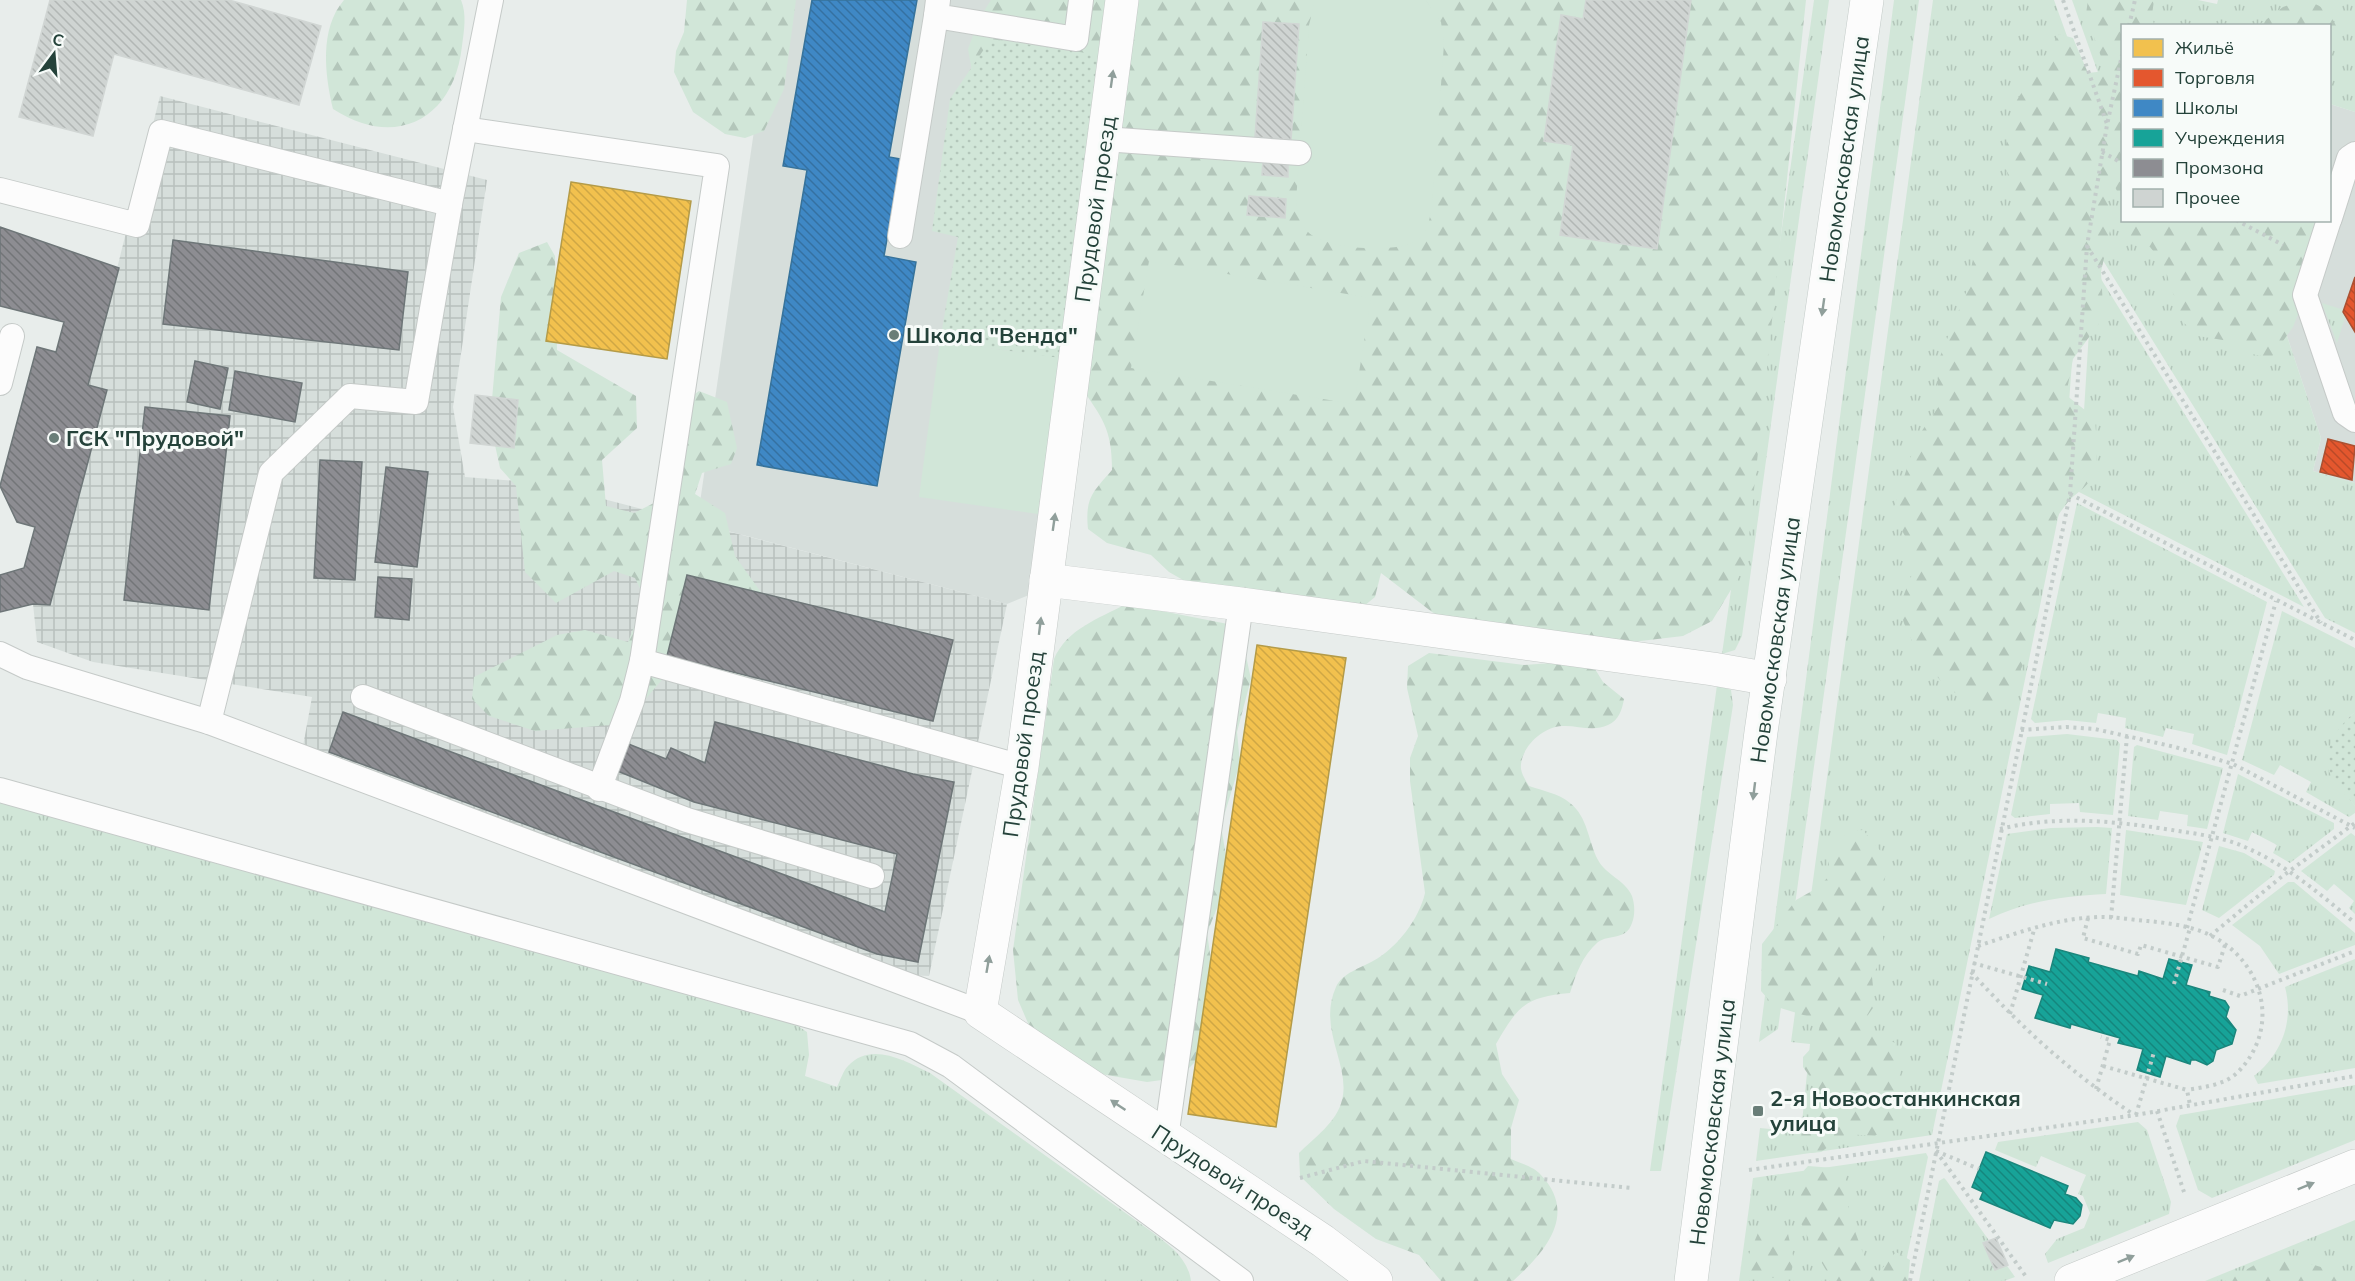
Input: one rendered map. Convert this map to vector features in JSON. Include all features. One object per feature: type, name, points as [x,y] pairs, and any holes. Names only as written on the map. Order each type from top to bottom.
[{"type":"street","name":"Прудовой проезд","points":[[1122,0],[1022,767],[980,1012],[1323,1241],[1376,1281]]},
{"type":"street","name":"Новомосковская улица","points":[[1691,1281],[1770,680],[1867,0]]},
{"type":"street","points":[[1046,580],[1241,604],[1713,669],[1770,680]]},
{"type":"street","points":[[2071,1281],[2355,1166]]},
{"type":"lane","points":[[209,722],[270,473],[350,396],[416,402],[450,204],[491,0]]},
{"type":"lane","points":[[900,236],[937,8],[1076,39],[1081,0]]},
{"type":"lane","points":[[465,129],[717,166],[642,661],[632,701],[599,789]]},
{"type":"lane","points":[[0,190],[137,225],[161,132],[450,204]]},
{"type":"lane","points":[[1104,139],[1299,153]]},
{"type":"lane","points":[[2331,213],[2349,158],[2355,154]]},
{"type":"lane","points":[[2328,222],[2305,295],[2345,413],[2355,420]]},
{"type":"lane","points":[[0,383],[12,336]]},
{"type":"lane","points":[[1166,1138],[1241,604]]},
{"type":"lane","points":[[0,654],[27,667],[209,722],[980,1012]]},
{"type":"lane","points":[[642,661],[1022,767]]},
{"type":"lane","points":[[363,698],[599,789],[687,820],[872,876]]},
{"type":"lane","points":[[0,790],[910,1044],[951,1066],[1214,1273],[1241,1281]]},
{"type":"path","points":[[2063,0],[2107,125]]},
{"type":"path","points":[[2129,24],[2135,0]]},
{"type":"path","points":[[1910,1281],[2000,829],[2070,494],[2087,246],[2102,152],[2121,60]]},
{"type":"path","points":[[2102,152],[2121,162]]},
{"type":"path","points":[[2240,222],[2316,261]]},
{"type":"path","points":[[2087,246],[2321,622]]},
{"type":"path","points":[[2070,494],[2355,640]]},
{"type":"path","points":[[2174,984],[2276,601]]},
{"type":"path","points":[[2021,730],[2067,727],[2127,736],[2233,764],[2354,825],[2290,871],[2210,936]]},
{"type":"path","points":[[2111,918],[2127,736]]},
{"type":"path","points":[[2000,829],[2050,821],[2120,822],[2213,838],[2245,847],[2290,871],[2355,923]]},
{"type":"path","points":[[1978,946],[2034,929],[2088,918],[2111,918],[2189,928],[2210,936],[2225,945],[2254,975],[2260,988],[2261,1030],[2253,1050],[2237,1072],[2215,1085],[2187,1090],[2103,1066]]},
{"type":"path","points":[[2088,918],[2083,938],[2138,954],[2141,945],[2218,968],[2225,945]]},
{"type":"path","points":[[2010,1014],[2034,929]]},
{"type":"path","points":[[2223,990],[2240,996],[2355,951]]},
{"type":"path","points":[[1973,963],[2047,984]]},
{"type":"path","points":[[1971,972],[2010,1014],[2064,1065],[2135,1115]]},
{"type":"path","points":[[2096,1089],[2110,1040],[2101,1037]]},
{"type":"path","points":[[2135,1115],[2154,1052]]},
{"type":"path","points":[[1749,1170],[1938,1141],[2135,1115],[2355,1076]]},
{"type":"path","points":[[2187,1090],[2190,1105]]},
{"type":"path","points":[[2157,1111],[2187,1201]]},
{"type":"path","points":[[1936,1151],[1979,1169]]},
{"type":"path","points":[[1936,1151],[2026,1278]]},
{"type":"path","points":[[1247,1192],[1364,1161],[1631,1188]]},
{"type":"shaded area","name":"Школа \"Венда\"","points":[[773,0],[1109,0],[1029,595],[1007,604],[697,523]]},
{"type":"shaded area","points":[[160,96],[487,180],[453,407],[465,477],[542,483],[1007,604],[929,976],[905,975],[303,746],[312,697],[93,662],[37,642],[33,604],[50,605],[107,391],[88,385]]},
{"type":"shaded area","points":[[2331,104],[2355,112],[2355,483],[2313,471],[2321,438],[2279,312],[2329,222],[2331,222]]},
{"type":"green space","points":[[344,0],[461,0],[464,23],[457,71],[447,92],[434,109],[418,120],[399,126],[379,127],[356,121],[333,109],[326,67],[327,38],[336,12]]},
{"type":"green space","points":[[687,0],[796,0],[784,89],[764,131],[745,138],[725,134],[693,112],[674,72],[676,51],[684,32]]},
{"type":"green space","points":[[991,0],[1806,0],[1746,565],[1712,621],[1683,636],[1589,647],[1460,629],[1432,612],[1381,573],[1375,597],[1358,611],[1190,584],[1169,572],[1151,555],[1107,543],[1088,529],[1087,519],[1091,497],[1112,470],[1108,433],[1100,415],[1079,384],[1061,397],[1041,461],[968,49],[979,19]]},
{"type":"green space","points":[[1319,0],[1426,0],[1441,22],[1444,44],[1432,207],[1424,233],[1418,240],[1408,244],[1379,248],[1344,246],[1316,237],[1307,231],[1301,221],[1296,201],[1309,25],[1314,5]]},
{"type":"green space","points":[[1814,0],[1829,0],[1742,636],[1735,650],[1722,654]]},
{"type":"green space","points":[[1894,0],[1919,0],[1778,1029],[1759,1042]]},
{"type":"green space","points":[[1933,0],[2054,0],[2099,125],[2081,239],[2062,498],[1932,1135],[1756,1161],[1760,1128],[1801,1132],[1810,1044],[1791,1042]]},
{"type":"green space","points":[[2072,0],[2127,0],[2106,95]]},
{"type":"green space","points":[[2088,0],[2154,0],[2152,15],[2154,24],[2121,24],[2121,199],[2113,183],[2106,199],[2113,217],[2101,272],[2103,307],[2098,325],[2073,359],[2066,395],[2095,418],[2096,466],[2089,482],[2068,502],[2048,534],[2035,625],[2023,666],[2011,685],[1994,703],[1984,702],[1963,697],[1946,686],[1928,666],[1912,642],[1902,618],[1901,604],[1911,577],[1913,560],[1909,544],[1892,513],[1917,438],[1939,406],[1937,364],[1967,290],[1976,244],[2005,220],[2015,203],[2003,157],[2017,100],[2059,34],[2073,38],[2088,73],[2106,71],[2086,14]]},
{"type":"green space","points":[[2142,0],[2198,0],[2217,4],[2218,0],[2355,0],[2355,112],[2331,104],[2331,24],[2137,24]]},
{"type":"green space","points":[[2301,1],[2316,4],[2325,10],[2340,33],[2331,40],[2331,24],[2260,24],[2283,7]]},
{"type":"green space","points":[[991,39],[1100,55],[1059,358],[940,341],[958,237],[932,231],[950,99]]},
{"type":"green space","points":[[2107,162],[2121,169],[2121,222],[2125,222],[2279,312],[2321,438],[2313,471],[2355,483],[2355,633],[2325,618],[2094,246]]},
{"type":"green space","points":[[2123,222],[2328,222],[2293,327],[2271,358],[2252,354],[2235,342],[2198,336],[2183,322],[2163,263],[2150,247],[2131,238]]},
{"type":"green space","points":[[547,242],[555,256],[557,350],[636,396],[637,428],[602,460],[606,506],[634,513],[662,499],[673,410],[699,391],[727,402],[737,448],[731,464],[702,473],[695,494],[725,513],[735,556],[773,609],[757,671],[736,681],[667,674],[624,724],[535,731],[489,716],[472,699],[474,677],[557,635],[585,630],[628,642],[645,599],[635,578],[614,571],[556,603],[525,572],[516,486],[500,468],[490,422],[501,297],[519,253]]},
{"type":"green space","points":[[1149,261],[1371,298],[1354,404],[1131,368]]},
{"type":"green space","points":[[2093,266],[2304,607],[2079,492]]},
{"type":"green space","points":[[2322,303],[2347,311],[2337,343]]},
{"type":"green space","points":[[940,341],[1059,358],[1038,514],[919,497]]},
{"type":"green space","points":[[2077,503],[2267,602],[2227,755],[2192,744],[2194,734],[2166,728],[2163,737],[2125,728],[2126,718],[2098,713],[2096,723],[2067,720],[2035,723],[2031,719]]},
{"type":"green space","points":[[1126,604],[1233,625],[1242,638],[1251,679],[1237,732],[1240,763],[1221,826],[1226,856],[1225,888],[1207,933],[1220,1021],[1205,1052],[1189,1068],[1169,1079],[1147,1082],[1101,1074],[1031,1030],[1018,1000],[1013,950],[1054,659],[1075,632]]},
{"type":"green space","points":[[2282,611],[2355,648],[2355,712],[2348,718],[2329,771],[2355,806],[2355,813],[2349,817],[2306,792],[2311,782],[2280,765],[2274,775],[2242,760]]},
{"type":"green space","points":[[1429,653],[1524,665],[1580,661],[1595,669],[1603,682],[1624,699],[1619,714],[1612,723],[1597,728],[1554,727],[1533,740],[1521,761],[1521,769],[1529,786],[1561,797],[1581,815],[1601,865],[1629,890],[1633,899],[1634,917],[1626,932],[1598,942],[1588,953],[1577,972],[1570,993],[1543,997],[1524,1006],[1517,1012],[1496,1044],[1502,1074],[1519,1100],[1511,1128],[1511,1159],[1531,1167],[1540,1174],[1551,1189],[1557,1204],[1557,1218],[1546,1245],[1513,1281],[1441,1281],[1419,1255],[1376,1239],[1334,1209],[1300,1176],[1299,1153],[1330,1122],[1342,1100],[1344,1087],[1342,1073],[1330,1017],[1331,1002],[1336,987],[1347,974],[1373,961],[1398,941],[1418,913],[1425,893],[1410,781],[1410,758],[1418,736],[1407,688],[1408,666]]},
{"type":"green space","points":[[1717,685],[1731,690],[1733,705],[1661,1171],[1650,1171]]},
{"type":"green space","points":[[2355,712],[2355,806],[2334,780],[2327,763],[2333,738],[2343,723]]},
{"type":"green space","points":[[2067,734],[2117,740],[2120,744],[2113,815],[2080,812],[2079,803],[2050,804],[2050,814],[2015,818],[2011,815],[2027,737]]},
{"type":"green space","points":[[2137,745],[2223,768],[2207,829],[2187,826],[2188,815],[2160,811],[2158,820],[2128,816],[2134,747]]},
{"type":"green space","points":[[2238,774],[2334,823],[2334,829],[2290,863],[2273,853],[2277,845],[2252,832],[2248,841],[2223,833]]},
{"type":"green space","points":[[0,799],[792,1022],[807,1032],[809,1055],[805,1076],[837,1087],[846,1068],[857,1059],[877,1054],[899,1059],[930,1073],[1158,1237],[1182,1259],[1191,1281],[0,1281]]},
{"type":"green space","points":[[2051,828],[2112,828],[2106,894],[2046,900],[1989,919],[2007,834]]},
{"type":"green space","points":[[1863,830],[1888,860],[1881,901],[1884,953],[1872,977],[1875,1005],[1861,1025],[1895,1043],[1903,1094],[1901,1109],[1897,1117],[1875,1136],[1846,1134],[1821,1152],[1811,1153],[1801,1135],[1803,1124],[1816,1110],[1821,1092],[1803,1067],[1803,1057],[1816,1043],[1820,1025],[1813,1018],[1774,1006],[1761,991],[1762,944],[1796,900],[1819,887],[1828,877],[1830,848],[1850,831]]},
{"type":"green space","points":[[2126,830],[2203,842],[2186,905],[2120,895]]},
{"type":"green space","points":[[2351,833],[2355,836],[2355,914],[2349,908],[2354,901],[2334,884],[2327,891],[2301,871]]},
{"type":"green space","points":[[2219,846],[2244,853],[2275,871],[2274,875],[2219,918],[2202,910]]},
{"type":"green space","points":[[2288,882],[2294,882],[2355,933],[2355,945],[2279,974],[2260,946],[2232,925]]},
{"type":"green space","points":[[2355,959],[2355,1068],[2258,1084],[2254,1076],[2272,1058],[2287,1024],[2285,987]]},
{"type":"green space","points":[[2355,1085],[2355,1140],[2212,1198],[2198,1190],[2176,1126],[2180,1115]]},
{"type":"green space","points":[[2138,1122],[2147,1130],[2171,1202],[2169,1214],[2048,1263],[2045,1254],[2057,1239],[2084,1228],[2090,1213],[2083,1196],[2078,1194],[2086,1175],[2041,1156],[2036,1167],[1995,1150],[1998,1142]]},
{"type":"green space","points":[[1926,1153],[1928,1157],[1902,1281],[1739,1281],[1753,1178]]},
{"type":"green space","points":[[1808,1166],[1834,1168],[1845,1174],[1849,1215],[1867,1264],[1879,1272],[1896,1252],[1910,1260],[1908,1281],[1833,1281],[1794,1207],[1796,1185]]},
{"type":"green space","points":[[1944,1178],[2015,1277],[2004,1281],[1919,1281],[1939,1181]]},
{"type":"green space","points":[[2355,1220],[2355,1281],[2205,1281]]},
{"type":"green space","points":[[1758,1233],[1788,1234],[1794,1260],[1791,1273],[1771,1278],[1751,1274],[1747,1259]]},
{"type":"green space","points":[[2297,1260],[2355,1277],[2355,1281],[2226,1281],[2258,1263]]},
{"type":"building: Жильё","points":[[571,182],[691,201],[667,359],[546,341]]},
{"type":"building: Жильё","points":[[1257,645],[1346,658],[1276,1127],[1188,1114]]},
{"type":"building: Торговля","points":[[2355,277],[2355,332],[2343,312]]},
{"type":"building: Торговля","points":[[2328,439],[2355,446],[2352,480],[2320,472]]},
{"type":"building: Школы","points":[[812,0],[917,0],[889,157],[901,159],[884,256],[916,262],[877,486],[757,465],[807,170],[783,166]]},
{"type":"building: Учреждения","points":[[2056,949],[2089,958],[2088,962],[2138,976],[2139,971],[2163,979],[2169,959],[2192,965],[2186,985],[2210,992],[2209,996],[2225,1001],[2229,1007],[2226,1017],[2236,1030],[2232,1044],[2216,1050],[2213,1061],[2207,1065],[2196,1060],[2191,1060],[2190,1064],[2166,1056],[2160,1077],[2137,1070],[2143,1049],[2118,1043],[2120,1038],[2071,1024],[2070,1028],[2035,1018],[2043,995],[2022,989],[2029,966],[2050,972]]},
{"type":"building: Учреждения","points":[[1986,1152],[2068,1186],[2065,1194],[2076,1198],[2082,1205],[2080,1216],[2073,1224],[2054,1220],[2050,1228],[1980,1199],[1983,1192],[1972,1187]]},
{"type":"building: Промзона","name":"ГСК \"Прудовой\"","points":[[0,227],[119,268],[88,385],[107,390],[50,605],[33,604],[0,612],[0,575],[24,568],[35,527],[17,522],[0,486],[37,347],[56,352],[64,322],[0,306]]},
{"type":"building: Промзона","points":[[173,240],[408,272],[399,350],[163,324]]},
{"type":"building: Промзона","points":[[195,361],[228,368],[220,409],[187,402]]},
{"type":"building: Промзона","points":[[235,371],[302,383],[295,422],[229,410]]},
{"type":"building: Промзона","points":[[145,407],[230,416],[209,610],[124,600]]},
{"type":"building: Промзона","points":[[320,460],[362,462],[355,580],[314,578]]},
{"type":"building: Промзона","points":[[386,467],[428,472],[417,567],[375,562]]},
{"type":"building: Промзона","points":[[687,575],[953,640],[933,721],[667,656]]},
{"type":"building: Промзона","points":[[378,577],[412,579],[409,620],[375,617]]},
{"type":"building: Промзона","points":[[343,712],[885,912],[897,854],[694,802],[615,770],[626,743],[666,759],[671,748],[705,763],[715,722],[913,774],[954,782],[918,962],[877,954],[329,752]]},
{"type":"building: Прочее","points":[[50,0],[229,0],[321,26],[299,105],[114,54],[93,136],[19,117]]},
{"type":"building: Прочее","points":[[1586,0],[1691,0],[1657,249],[1560,235],[1573,145],[1544,141],[1561,15],[1583,19]]},
{"type":"building: Прочее","points":[[1263,22],[1299,24],[1291,140],[1255,137]]},
{"type":"building: Прочее","points":[[1263,161],[1288,163],[1288,177],[1262,175]]},
{"type":"building: Прочее","points":[[1249,196],[1286,199],[1285,218],[1247,215]]},
{"type":"building: Прочее","points":[[475,395],[518,400],[514,448],[470,443]]},
{"type":"building: Прочее","points":[[1996,1238],[2008,1265],[1995,1270],[1983,1243]]},
{"type":"place","name":"Школа \"Венда\"","points":[[894,335]]},
{"type":"place","name":"ГСК \"Прудовой\"","points":[[54,438]]},
{"type":"place","name":"2-я Новоостанкинская улица","points":[[1758,1111]]}]
